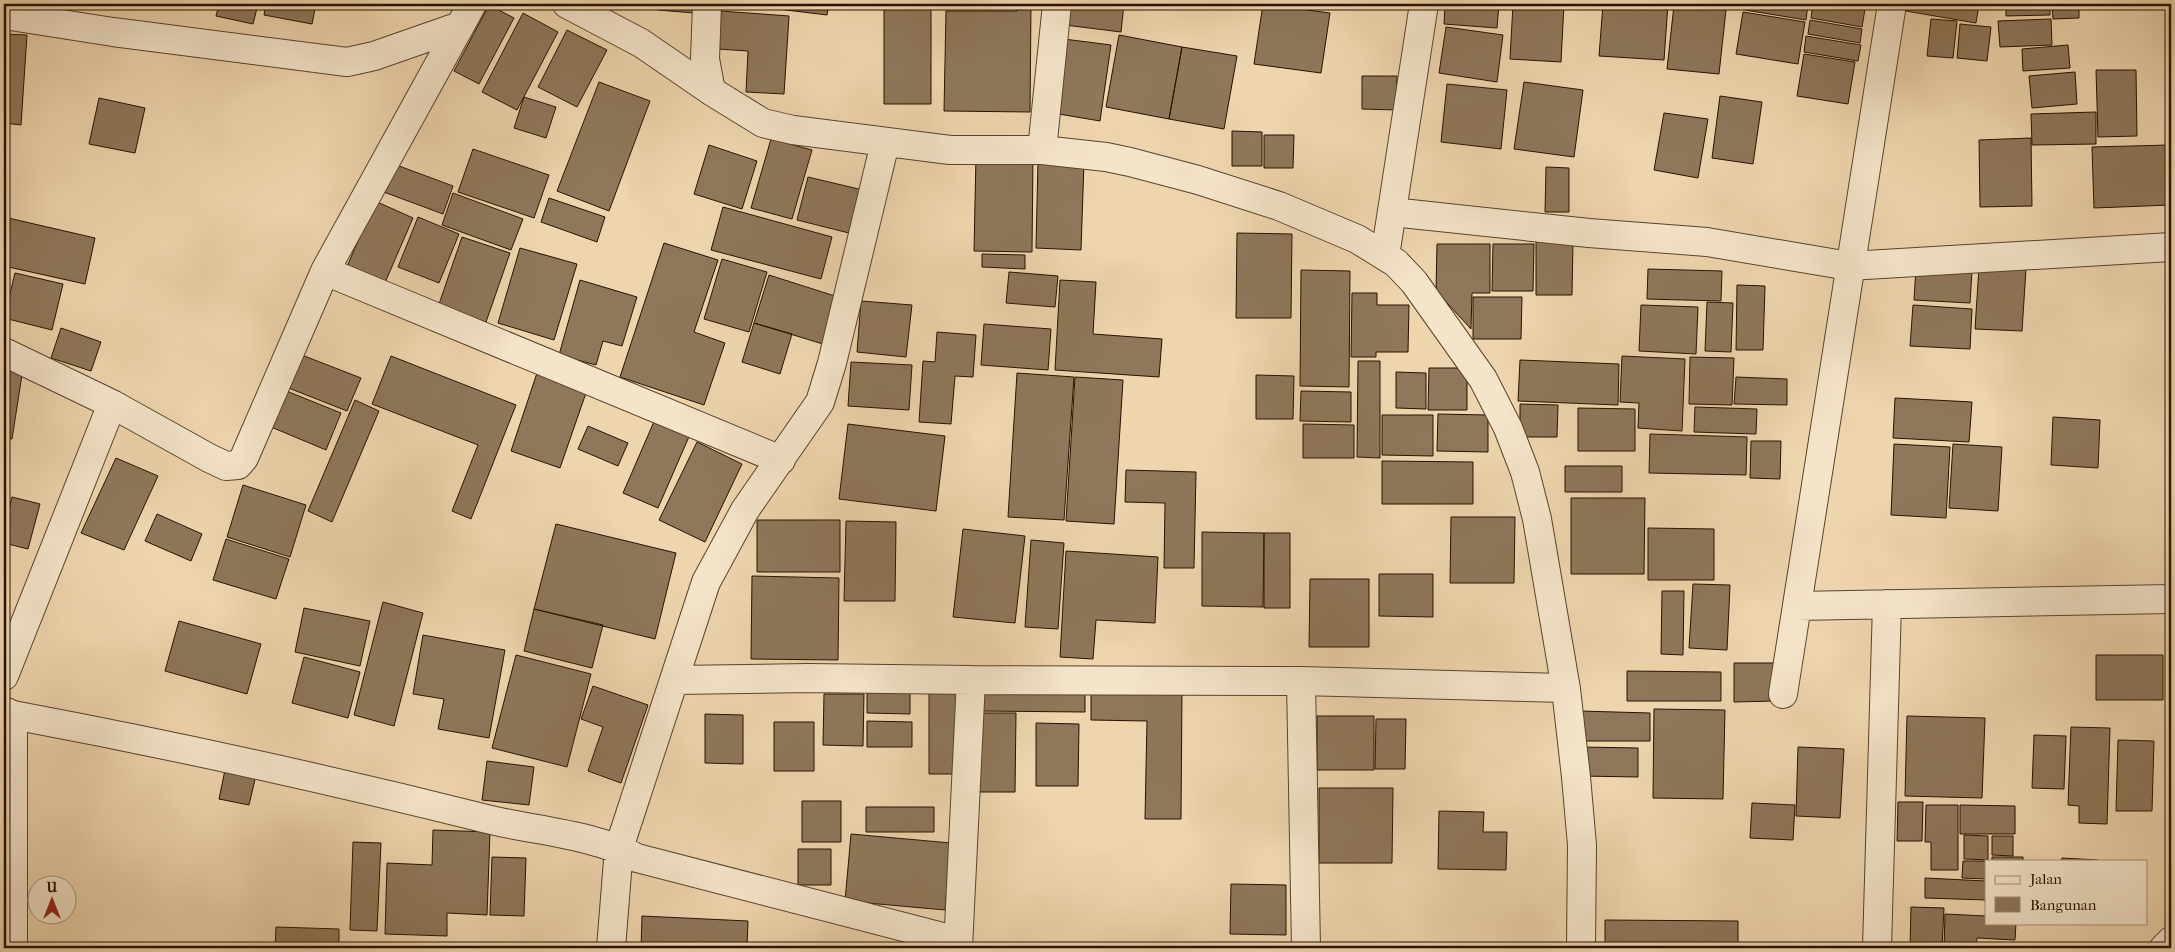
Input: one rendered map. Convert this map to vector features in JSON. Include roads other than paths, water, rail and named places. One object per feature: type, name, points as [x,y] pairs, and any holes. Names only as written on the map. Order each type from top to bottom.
[{"type":"street","points":[[567,4],[640,43],[711,91],[763,123],[793,130],[950,150],[1042,150],[1106,157],[1198,180],[1279,206],[1357,239],[1396,263],[1414,282],[1483,379],[1508,428],[1526,472],[1537,519],[1565,688],[1576,777],[1582,845],[1581,948]]},
{"type":"street","points":[[707,4],[704,59],[711,91]]},
{"type":"street","points":[[1042,150],[1057,4]]},
{"type":"street","points":[[1385,256],[1424,4]]},
{"type":"street","points":[[1784,694],[1849,266],[1892,4]]},
{"type":"street","points":[[4,15],[113,32],[347,62],[374,56],[466,15]]},
{"type":"street","points":[[4,352],[112,404],[226,466],[238,465],[244,458],[325,271],[466,15]]},
{"type":"street","points":[[611,948],[619,848],[706,582],[745,510],[820,402],[832,363],[886,143]]},
{"type":"street","points":[[1392,212],[1707,242],[1849,266],[2171,247]]},
{"type":"street","points":[[325,271],[781,460]]},
{"type":"street","points":[[4,676],[112,404]]},
{"type":"street","points":[[1797,606],[2171,599]]},
{"type":"street","points":[[1877,948],[1887,604]]},
{"type":"street","points":[[675,680],[808,678],[1302,681],[1565,688]]},
{"type":"street","points":[[13,948],[8,713],[142,740],[383,793],[527,829],[619,848],[637,858],[958,945],[971,680]]},
{"type":"street","points":[[1302,681],[1306,948]]},
{"type":"street","points":[[2164,948],[2171,941]]}]
